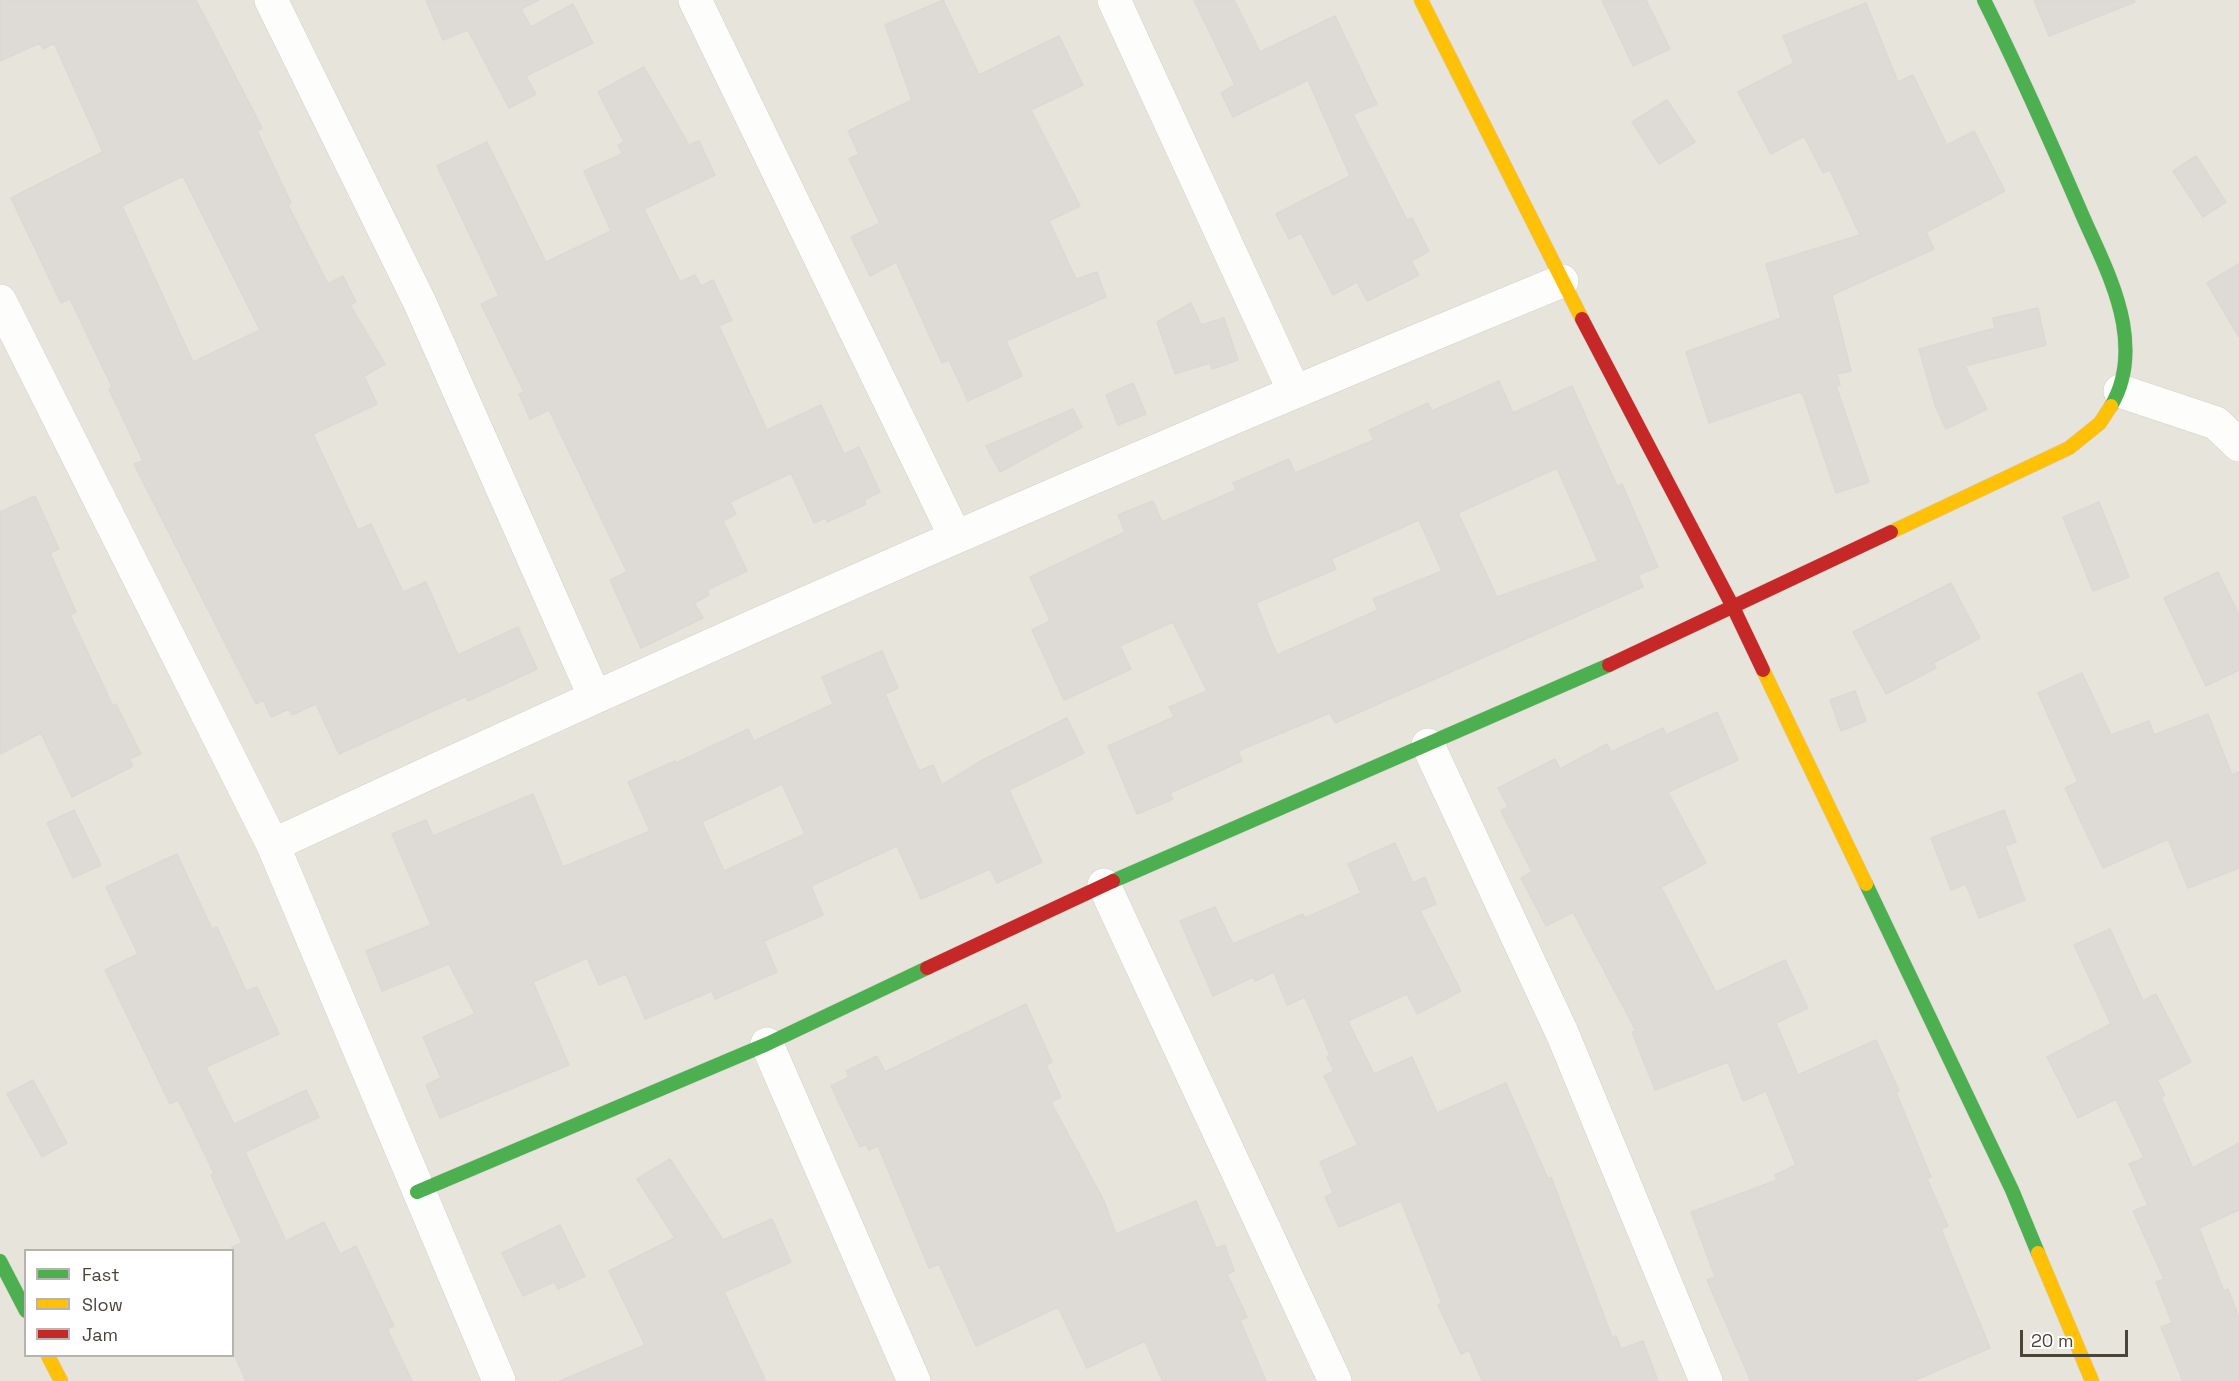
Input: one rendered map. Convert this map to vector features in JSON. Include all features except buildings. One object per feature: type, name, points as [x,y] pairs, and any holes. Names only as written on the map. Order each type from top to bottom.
[{"type":"street","points":[[271,0],[420,303],[594,695]]},
{"type":"street","points":[[695,0],[955,536]]},
{"type":"street","points":[[1114,0],[1294,391]]},
{"type":"street","points":[[1421,0],[1562,281],[1734,607],[2012,1190],[2092,1381]]},
{"type":"street","points":[[417,1192],[768,1044],[1104,885],[1428,745],[1734,607],[2069,448],[2100,423],[2120,391],[2126,358],[2123,322],[2111,282],[2025,82],[1984,0]]},
{"type":"street","points":[[273,845],[594,695],[955,536],[1294,391],[1562,281]]},
{"type":"street","points":[[0,301],[273,845],[417,1192],[499,1381]]},
{"type":"street","points":[[2120,391],[2216,423],[2239,445]]},
{"type":"street","points":[[1428,745],[1563,1035],[1706,1381]]},
{"type":"street","points":[[1104,885],[1335,1381]]},
{"type":"street","points":[[768,1044],[914,1381]]},
{"type":"street","points":[[0,1261],[24,1307]]},
{"type":"street","points":[[49,1357],[61,1381]]},
{"type":"shaded area","points":[[0,0],[2239,0],[2239,1381],[0,1381]]},
{"type":"traffic: fast","points":[[1984,0],[2046,132],[2116,294],[2123,323],[2125,355],[2120,387],[2111,406]]},
{"type":"traffic: fast","points":[[1113,881],[1609,665]]},
{"type":"traffic: fast","points":[[1866,884],[2012,1190],[2038,1253]]},
{"type":"traffic: fast","points":[[417,1192],[767,1044],[927,968]]},
{"type":"traffic: fast","points":[[0,1261],[24,1307]]},
{"type":"traffic: slow","points":[[1421,0],[1582,319]]},
{"type":"traffic: slow","points":[[1891,532],[2069,448],[2100,423],[2111,406]]},
{"type":"traffic: slow","points":[[1763,670],[1866,884]]},
{"type":"traffic: slow","points":[[2038,1253],[2092,1381]]},
{"type":"traffic: slow","points":[[49,1357],[61,1381]]},
{"type":"traffic: jam","points":[[1582,319],[1733,607],[1763,670]]},
{"type":"traffic: jam","points":[[1609,665],[1891,532]]},
{"type":"traffic: jam","points":[[927,968],[1113,881]]}]
